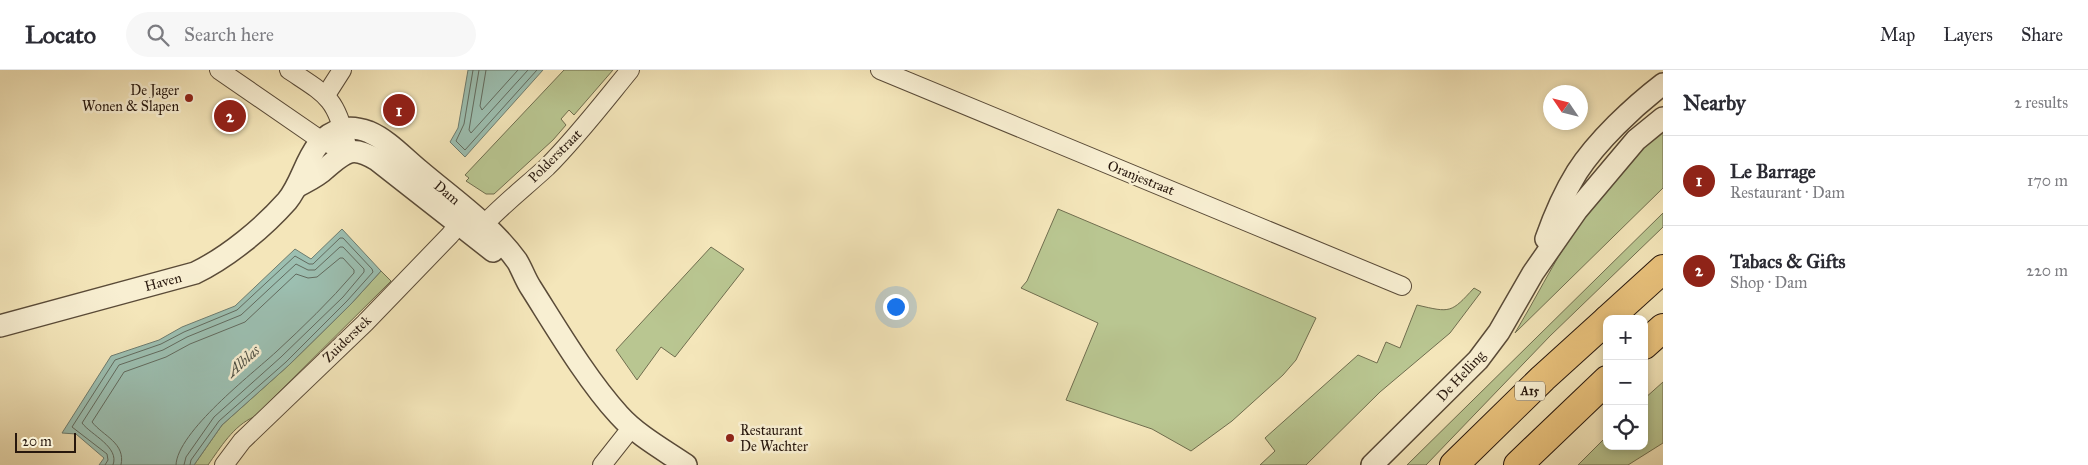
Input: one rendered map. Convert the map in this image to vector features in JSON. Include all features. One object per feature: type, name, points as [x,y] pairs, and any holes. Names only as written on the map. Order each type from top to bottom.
[{"type":"highway","name":"A15","points":[[1611,315],[1663,269]]},
{"type":"highway","name":"A15","points":[[1454,465],[1603,323]]},
{"type":"highway","points":[[1648,341],[1663,328]]},
{"type":"highway","points":[[1518,465],[1603,384]]},
{"type":"street","name":"Dam","points":[[219,70],[322,141],[348,152],[364,153],[377,160],[471,224]]},
{"type":"street","points":[[289,70],[326,95],[333,104],[343,129],[348,152]]},
{"type":"street","points":[[326,95],[342,70]]},
{"type":"street","name":"Polderstraat","points":[[471,224],[495,212],[546,168],[572,141],[630,70]]},
{"type":"street","name":"Oranjestraat","points":[[880,70],[1402,286]]},
{"type":"street","name":"De Helling","points":[[1533,273],[1558,207],[1577,172],[1605,138],[1663,84]]},
{"type":"street","name":"De Helling","points":[[1372,465],[1478,360],[1499,332],[1533,273],[1562,230],[1636,140],[1663,118]]},
{"type":"street","name":"Dam","points":[[343,129],[354,128],[363,130],[379,138],[471,224],[518,262],[529,286],[598,389],[620,416],[632,427],[686,465]]},
{"type":"street","name":"Haven","points":[[298,186],[308,159],[322,141],[343,129]]},
{"type":"street","name":"Haven","points":[[0,326],[195,273],[215,263],[273,215],[298,186],[324,171],[334,160],[348,152]]},
{"type":"street","name":"Zuiderstek","points":[[224,465],[242,441],[364,323],[471,224]]},
{"type":"street","points":[[602,465],[632,427]]},
{"type":"green space","points":[[564,70],[613,70],[574,115],[569,110],[561,119],[566,125],[553,140],[494,194],[486,194],[466,181],[469,178],[465,175]]},
{"type":"green space","points":[[1663,129],[1663,188],[1515,333],[1558,257],[1583,219],[1626,166]]},
{"type":"green space","points":[[1058,209],[1316,318],[1296,360],[1283,375],[1232,421],[1191,451],[1152,429],[1066,400],[1098,323],[1021,288],[1027,281]]},
{"type":"green space","points":[[1663,213],[1663,227],[1550,336],[1426,465],[1407,465]]},
{"type":"green space","points":[[711,247],[744,269],[675,357],[661,347],[637,380],[616,350]]},
{"type":"green space","points":[[381,271],[391,281],[254,417],[234,431],[208,465],[194,465],[222,425],[289,365],[351,304]]},
{"type":"green space","points":[[1474,288],[1481,292],[1450,333],[1380,392],[1306,465],[1260,465],[1275,451],[1265,438],[1358,355],[1377,363],[1386,342],[1400,348],[1417,305],[1444,310],[1450,309]]},
{"type":"green space","points":[[1663,382],[1663,443],[1628,465],[1578,465],[1603,440],[1603,450],[1648,450],[1648,395]]},
{"type":"water","points":[[468,70],[543,70],[465,157],[450,142],[458,128]]},
{"type":"water","name":"Alblas","points":[[342,229],[381,271],[351,304],[289,365],[222,425],[194,465],[99,465],[104,458],[76,434],[62,433],[111,356],[159,340],[182,327],[235,306],[295,249],[311,259]]},
{"type":"place","name":"De Jager Wonen & Slapen","points":[[189,98]]},
{"type":"place","name":"Le Barrage","points":[[399,110]]},
{"type":"place","name":"Tabacs & Gifts","points":[[230,116]]},
{"type":"place","name":"Restaurant De Wachter","points":[[730,438]]}]
